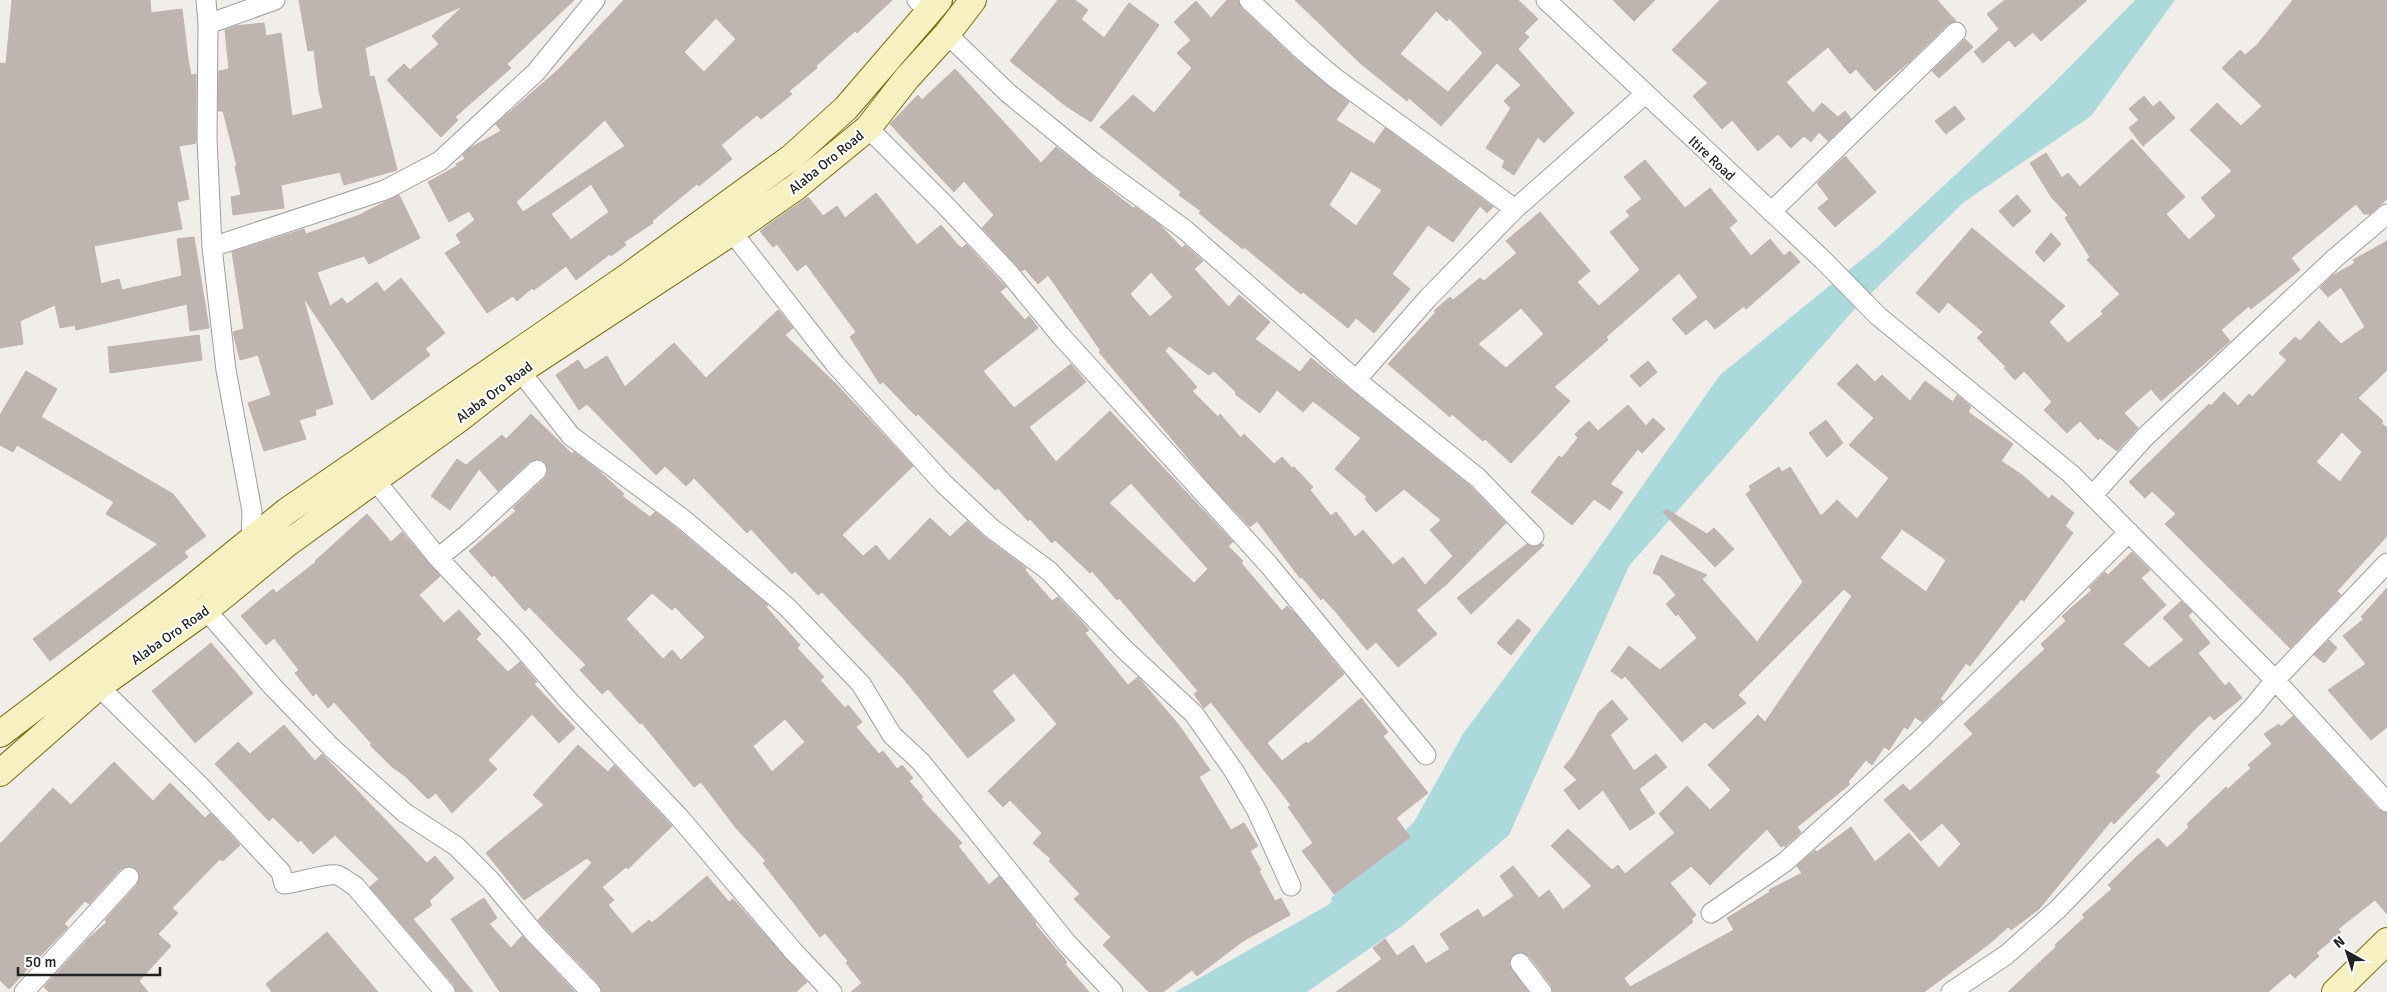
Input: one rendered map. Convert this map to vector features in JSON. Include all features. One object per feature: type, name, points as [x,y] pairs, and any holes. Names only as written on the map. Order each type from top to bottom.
[{"type":"main road","name":"Alaba Oro Road","points":[[0,734],[90,678],[206,610],[260,564],[374,479],[459,419],[520,371],[732,232],[796,187],[868,128],[907,78],[947,34],[973,0]]},
{"type":"main road","name":"Alaba Oro Road","points":[[0,773],[90,678],[182,596],[287,511],[627,278],[792,157],[846,108],[929,4]]},
{"type":"main road","points":[[2335,992],[2387,941]]},
{"type":"street","points":[[206,0],[208,24],[207,139],[212,247],[226,370],[252,511],[251,540]]},
{"type":"street","points":[[208,24],[275,0]]},
{"type":"street","points":[[212,247],[385,190],[440,161],[536,72],[595,0]]},
{"type":"street","points":[[1249,0],[1334,78],[1515,209]]},
{"type":"street","name":"Itire Road","points":[[1546,0],[1644,95],[1823,260],[1878,316],[2071,474],[2275,680],[2387,802]]},
{"type":"street","points":[[1771,212],[1956,32]]},
{"type":"street","points":[[947,34],[1008,93],[1094,163],[1184,229],[1356,380],[1478,478],[1534,536]]},
{"type":"street","points":[[1356,380],[1428,298],[1515,209],[1644,95]]},
{"type":"street","points":[[868,128],[1003,266],[1061,336],[1242,535],[1426,755]]},
{"type":"street","points":[[2092,496],[2145,437],[2335,258],[2387,214]]},
{"type":"street","points":[[732,232],[835,364],[943,483],[991,528],[1049,570],[1124,649],[1170,689],[1194,714],[1234,771],[1256,811],[1292,886]]},
{"type":"street","points":[[520,371],[571,436],[683,520],[787,607],[860,684],[892,735],[921,762],[1066,942],[1113,992]]},
{"type":"street","points":[[438,558],[470,532],[537,470]]},
{"type":"street","points":[[374,479],[438,558],[514,638],[568,700],[679,817],[794,952],[832,992]]},
{"type":"street","points":[[1711,913],[1785,862],[1901,757],[2128,532]]},
{"type":"street","points":[[1951,992],[2006,955],[2058,910],[2253,707],[2275,680],[2387,563]]},
{"type":"street","points":[[206,610],[273,687],[332,748],[405,813],[456,846],[490,880],[535,934],[592,992]]},
{"type":"street","points":[[90,678],[200,786],[268,858],[281,872],[284,884],[306,882],[322,876],[337,875],[355,886],[445,992]]},
{"type":"street","points":[[24,992],[129,877]]},
{"type":"street","points":[[1520,963],[1542,992]]},
{"type":"water","points":[[2135,0],[2175,0],[2091,116],[1964,202],[1852,312],[1629,566],[1509,835],[1402,926],[1307,992],[1175,992],[1328,905],[1414,822],[1463,734],[1576,581],[1720,375],[1881,244],[2052,85]]},
{"type":"building","points":[[12,0],[150,0],[151,13],[182,9],[191,75],[196,74],[196,143],[179,146],[189,199],[177,202],[182,229],[94,246],[101,284],[119,279],[122,290],[182,276],[177,239],[194,237],[209,328],[190,331],[187,304],[76,330],[75,325],[60,328],[55,305],[20,321],[23,344],[0,348],[0,63],[6,64]]},
{"type":"building","points":[[299,0],[574,0],[507,64],[511,68],[455,117],[458,120],[441,137],[387,80],[404,64],[410,70],[439,44],[432,36],[463,6],[365,48],[370,77],[374,76],[397,170],[344,185],[340,172],[281,185],[284,208],[233,215],[231,197],[241,195],[235,166],[237,166],[223,111],[218,111],[219,71],[229,69],[225,30],[236,26],[264,23],[266,36],[281,33],[292,116],[323,108],[314,50],[308,51]]},
{"type":"building","points":[[624,0],[892,0],[857,33],[855,31],[816,66],[817,68],[789,91],[792,94],[761,119],[757,115],[721,145],[732,159],[699,186],[697,184],[652,221],[653,223],[624,242],[626,245],[611,256],[610,254],[576,280],[566,266],[534,290],[532,288],[517,301],[513,296],[487,313],[445,253],[461,243],[456,235],[475,220],[469,211],[449,222],[428,182],[457,166],[456,164],[465,159],[463,155],[470,148],[501,131],[496,124],[559,69]],"holes":[[[716,18],[736,39],[704,72],[684,52]],[[605,120],[625,146],[523,212],[516,202]],[[591,184],[609,212],[571,240],[551,214]]]},
{"type":"building","points":[[1058,0],[1075,0],[1088,10],[1081,19],[1104,38],[1129,3],[1159,25],[1091,122],[1066,106],[1010,61]]},
{"type":"building","points":[[1227,0],[1238,0],[1241,8],[1294,58],[1349,102],[1336,120],[1374,144],[1385,128],[1493,207],[1487,213],[1480,206],[1453,242],[1428,225],[1392,274],[1410,289],[1374,333],[1356,318],[1348,328],[1303,292],[1301,294],[1244,247],[1243,249],[1223,233],[1199,213],[1201,211],[1179,195],[1181,192],[1100,127],[1133,95],[1154,113],[1192,68],[1177,53],[1191,40],[1174,22],[1196,1],[1211,18]],"holes":[[[1351,171],[1382,190],[1356,226],[1329,205]]]},
{"type":"building","points":[[1295,0],[1518,0],[1538,19],[1524,33],[1529,37],[1518,49],[1574,113],[1544,143],[1538,137],[1514,175],[1502,167],[1505,161],[1486,148],[1511,108],[1504,101],[1521,85],[1497,63],[1441,126],[1409,98],[1407,101],[1360,63]],"holes":[[[1436,11],[1447,21],[1449,18],[1483,53],[1448,92],[1400,54]]]},
{"type":"building","points":[[1613,0],[1655,0],[1634,21]]},
{"type":"building","points":[[1720,0],[1937,0],[1956,21],[1948,24],[1910,61],[1875,91],[1856,69],[1850,74],[1828,47],[1786,82],[1813,113],[1822,103],[1838,117],[1845,111],[1851,119],[1828,141],[1819,132],[1811,142],[1804,136],[1791,148],[1778,134],[1758,151],[1732,120],[1722,129],[1693,96],[1708,83],[1672,50]]},
{"type":"building","points":[[2005,0],[2087,0],[2041,41],[2033,32],[2015,47],[2009,40],[1983,63],[1974,52],[1999,29],[1987,14]]},
{"type":"building","points":[[2293,0],[2387,0],[2387,199],[2370,214],[2364,214],[2356,204],[2291,258],[2300,270],[2251,309],[2249,306],[2221,330],[2230,341],[2161,401],[2151,389],[2124,413],[2138,428],[2117,451],[2100,438],[2098,440],[2080,421],[2067,433],[2044,410],[2052,402],[2029,376],[2024,371],[2015,380],[2004,368],[2006,367],[1977,338],[1983,332],[1948,302],[1939,313],[1916,293],[1972,228],[2065,306],[2049,322],[2068,343],[2103,314],[2101,311],[2120,294],[2087,260],[2090,257],[2065,218],[2068,215],[2052,198],[2030,163],[2046,153],[2062,178],[2068,173],[2080,187],[2132,139],[2185,197],[2166,214],[2189,240],[2216,216],[2201,198],[2232,171],[2190,130],[2217,103],[2241,126],[2262,106],[2222,68],[2240,50],[2245,55],[2257,45]]},
{"type":"building","points":[[1965,39],[1973,47],[1939,78],[1932,71]]},
{"type":"building","points":[[955,69],[1041,163],[1056,147],[1133,208],[1135,207],[1160,225],[1182,248],[1185,245],[1203,261],[1194,269],[1229,307],[1239,295],[1270,322],[1255,339],[1300,372],[1311,358],[1470,486],[1506,523],[1448,583],[1416,610],[1437,634],[1398,667],[1376,642],[1367,650],[1323,598],[1321,600],[1302,577],[1300,578],[1257,521],[1250,527],[1208,482],[1099,352],[1101,351],[1048,275],[1038,284],[1025,269],[1022,271],[982,228],[994,215],[964,181],[954,192],[890,124],[918,95],[922,100]],"holes":[[[1151,272],[1173,297],[1150,317],[1130,294]],[[1169,346],[1209,375],[1214,371],[1236,392],[1235,394],[1260,413],[1277,390],[1303,412],[1313,401],[1361,438],[1335,469],[1367,497],[1365,499],[1376,512],[1404,489],[1441,520],[1430,530],[1453,556],[1425,585],[1403,557],[1393,565],[1363,530],[1355,537],[1336,512],[1331,516],[1310,490],[1313,487],[1294,467],[1292,468],[1282,457],[1274,464],[1244,434],[1241,438],[1220,414],[1218,417],[1192,391],[1197,387],[1165,351]]]},
{"type":"building","points":[[2144,96],[2153,107],[2160,101],[2175,118],[2143,146],[2129,128],[2139,120],[2129,109]]},
{"type":"building","points":[[1955,106],[1965,119],[1946,134],[1935,121]]},
{"type":"building","points":[[1845,156],[1876,192],[1835,227],[1818,208],[1829,199],[1817,183]]},
{"type":"building","points":[[1645,160],[1685,208],[1710,188],[1737,221],[1729,228],[1751,256],[1770,239],[1784,256],[1790,251],[1800,262],[1746,309],[1744,306],[1715,329],[1706,319],[1686,335],[1672,319],[1698,297],[1679,273],[1606,337],[1608,340],[1554,387],[1570,401],[1511,463],[1485,439],[1483,441],[1452,414],[1450,417],[1388,364],[1436,312],[1434,311],[1450,297],[1453,300],[1480,278],[1484,281],[1517,253],[1506,241],[1540,212],[1590,271],[1577,282],[1599,306],[1640,270],[1610,232],[1630,216],[1626,211],[1642,199],[1624,177]],"holes":[[[1521,308],[1544,334],[1506,368],[1478,344]]]},
{"type":"building","points":[[876,193],[917,245],[941,225],[958,245],[962,248],[966,244],[1006,287],[1000,292],[1025,320],[1029,316],[1038,328],[983,371],[1014,408],[1071,364],[1086,382],[1029,427],[1056,462],[1110,411],[1233,542],[1228,546],[1243,561],[1241,563],[1282,611],[1287,606],[1297,616],[1344,674],[1267,743],[1282,761],[1306,742],[1308,744],[1361,698],[1388,732],[1383,736],[1428,793],[1396,818],[1410,837],[1334,894],[1302,851],[1313,843],[1288,807],[1291,805],[1211,702],[1204,708],[1194,694],[1198,691],[1119,598],[1117,600],[1092,571],[1090,573],[1055,540],[1052,543],[1030,519],[1028,521],[998,488],[995,490],[918,414],[916,416],[883,382],[880,384],[850,337],[856,332],[806,264],[797,271],[777,244],[773,247],[760,231],[808,197],[823,216],[837,206],[845,218]],"holes":[[[1131,483],[1208,569],[1194,583],[1109,503]]]},
{"type":"building","points":[[399,195],[420,238],[369,264],[364,256],[317,272],[330,306],[342,298],[347,304],[377,282],[384,292],[401,278],[445,333],[425,349],[430,355],[372,400],[303,297],[333,404],[315,410],[316,415],[299,420],[306,439],[264,451],[248,403],[271,395],[258,355],[240,360],[233,332],[244,329],[232,252],[304,229],[306,234],[357,216]]},
{"type":"building","points":[[2017,195],[2031,211],[2013,227],[1999,211]]},
{"type":"building","points":[[2051,233],[2061,244],[2044,262],[2035,252]]},
{"type":"building","points":[[2387,241],[2387,370],[2358,398],[2383,421],[2381,423],[2387,428],[2387,536],[2337,591],[2341,595],[2290,648],[2165,524],[2176,514],[2152,491],[2145,498],[2129,482],[2209,404],[2211,406],[2224,392],[2238,406],[2249,394],[2252,397],[2287,360],[2279,353],[2295,337],[2300,341],[2319,321],[2341,344],[2365,327],[2341,287],[2328,297],[2320,288],[2332,276],[2355,263],[2353,260]],"holes":[[[2342,432],[2362,452],[2340,482],[2316,462]]]},
{"type":"building","points":[[778,310],[793,328],[785,335],[836,384],[913,466],[842,535],[863,556],[876,545],[889,561],[930,518],[950,537],[967,521],[984,537],[1026,568],[1025,570],[1052,601],[1058,597],[1089,630],[1085,633],[1128,685],[1138,677],[1178,724],[1210,770],[1199,777],[1231,830],[1244,823],[1258,846],[1250,851],[1261,870],[1259,871],[1275,901],[1281,898],[1290,915],[1243,941],[1197,976],[1192,970],[1163,992],[1149,992],[1103,945],[1111,937],[1074,899],[1080,894],[1049,861],[1051,859],[1033,843],[1042,833],[1010,800],[1003,807],[988,791],[1057,724],[1014,673],[992,691],[1015,720],[968,758],[903,678],[822,592],[818,595],[795,571],[792,574],[751,529],[747,533],[694,478],[686,486],[665,466],[656,475],[587,404],[579,410],[556,375],[578,360],[585,370],[607,356],[625,387],[674,343],[706,378]]},
{"type":"building","points":[[199,335],[202,360],[110,373],[108,347]]},
{"type":"building","points":[[1648,361],[1657,372],[1640,387],[1630,376]]},
{"type":"building","points":[[1857,364],[1875,382],[1882,375],[1910,401],[1925,381],[1953,402],[1957,395],[1971,407],[1968,412],[2013,444],[2001,461],[2022,475],[2049,499],[2052,495],[2074,513],[2065,526],[2073,533],[2024,601],[2021,599],[1970,666],[1966,663],[1940,699],[1943,701],[1922,722],[1915,717],[1908,729],[1904,727],[1889,750],[1884,747],[1872,765],[1866,760],[1848,782],[1850,784],[1797,827],[1801,832],[1785,847],[1784,845],[1781,847],[1767,829],[1710,885],[1691,866],[1670,883],[1696,915],[1691,919],[1693,922],[1624,978],[1630,987],[1734,930],[1727,918],[1770,892],[1769,890],[1802,873],[1797,866],[1815,850],[1817,852],[1851,827],[1875,862],[1909,833],[1939,868],[1961,844],[1942,823],[1921,841],[1884,800],[1903,784],[1910,791],[1973,734],[1964,724],[2045,649],[2041,644],[2066,621],[2062,616],[2092,590],[2089,588],[2105,572],[2108,575],[2132,552],[2150,570],[2141,578],[2166,605],[2123,644],[2149,668],[2184,640],[2163,618],[2181,601],[2192,612],[2188,616],[2210,643],[2198,653],[2225,686],[2229,682],[2242,698],[2214,720],[2210,715],[2195,729],[2155,772],[2160,776],[2114,824],[2111,821],[2039,909],[2011,930],[2008,927],[1989,944],[1924,992],[1553,992],[1551,985],[1529,956],[1519,952],[1510,958],[1509,965],[1528,992],[1336,992],[1382,959],[1373,948],[1385,939],[1397,956],[1413,945],[1426,964],[1450,949],[1440,934],[1478,909],[1483,918],[1514,896],[1500,876],[1513,866],[1539,898],[1549,890],[1563,910],[1592,886],[1551,846],[1568,829],[1612,870],[1618,865],[1625,874],[1675,833],[1659,814],[1687,786],[1710,810],[1731,790],[1708,765],[1758,715],[1765,722],[1852,596],[1844,589],[1738,695],[1746,703],[1713,729],[1705,722],[1682,742],[1625,676],[1622,679],[1611,671],[1629,646],[1660,670],[1697,638],[1678,614],[1676,616],[1666,604],[1676,595],[1660,576],[1653,573],[1661,555],[1707,575],[1702,579],[1757,642],[1803,582],[1746,494],[1751,490],[1749,486],[1779,467],[1782,472],[1790,467],[1821,516],[1837,500],[1857,519],[1889,478],[1849,445],[1874,418],[1837,384]],"holes":[[[1902,529],[1946,560],[1926,592],[1880,558]]]},
{"type":"building","points":[[26,371],[57,389],[41,417],[173,494],[206,536],[184,552],[188,557],[50,661],[33,639],[158,544],[106,514],[114,502],[17,445],[13,452],[0,445],[0,415]]},
{"type":"building","points":[[1628,405],[1646,426],[1653,418],[1665,429],[1642,453],[1638,449],[1610,484],[1623,492],[1610,510],[1594,499],[1572,525],[1531,492],[1559,456],[1562,458],[1578,438],[1575,434],[1589,421],[1598,431]]},
{"type":"building","points":[[531,414],[572,454],[574,452],[598,470],[624,494],[622,496],[650,517],[655,512],[768,605],[766,607],[800,645],[797,648],[824,677],[820,680],[845,708],[848,705],[862,722],[856,727],[879,754],[883,751],[897,769],[902,765],[913,778],[909,781],[923,797],[921,799],[962,843],[958,846],[989,885],[999,876],[1035,924],[1067,962],[1065,964],[1089,992],[851,992],[862,983],[846,963],[848,961],[825,933],[820,937],[763,863],[766,861],[736,828],[701,782],[694,787],[642,723],[640,724],[608,689],[602,694],[580,670],[586,665],[529,607],[525,611],[494,575],[492,577],[469,551],[516,511],[513,508],[545,478],[548,473],[546,463],[540,459],[530,461],[498,491],[479,469],[450,510],[431,496],[457,459],[466,465],[502,435],[506,439]],"holes":[[[652,593],[672,610],[675,607],[705,637],[681,660],[672,650],[663,659],[626,619]],[[785,719],[805,742],[772,772],[753,746]]]},
{"type":"building","points":[[1826,420],[1843,443],[1827,457],[1809,433]]},
{"type":"building","points":[[1666,509],[1707,534],[1714,528],[1734,549],[1715,567],[1663,512]]},
{"type":"building","points":[[367,514],[391,542],[402,532],[440,576],[419,595],[444,623],[459,610],[481,634],[476,639],[508,672],[520,662],[537,682],[534,684],[575,728],[559,743],[532,714],[488,760],[497,769],[452,813],[436,793],[428,799],[405,776],[392,767],[370,745],[372,744],[334,702],[328,708],[316,693],[313,696],[295,673],[299,670],[274,638],[266,645],[241,616],[273,589],[276,593],[316,562]]},
{"type":"building","points":[[1527,544],[1531,547],[1544,545],[1471,614],[1457,598]]},
{"type":"building","points":[[2387,588],[2387,727],[2371,740],[2328,690],[2366,664],[2343,636],[2364,619],[2361,617]]},
{"type":"building","points":[[1518,619],[1531,630],[1511,655],[1497,643]]},
{"type":"building","points":[[2329,640],[2337,648],[2324,663],[2314,655]]},
{"type":"building","points":[[211,643],[253,693],[195,743],[152,691]]},
{"type":"building","points":[[1612,700],[1628,719],[1610,735],[1634,771],[1656,754],[1667,767],[1639,789],[1655,813],[1630,830],[1603,790],[1579,810],[1564,790],[1577,780],[1564,767],[1573,756],[1599,712]]},
{"type":"building","points":[[2293,716],[2379,810],[2387,813],[2387,914],[2375,900],[2338,929],[2341,932],[2316,953],[2319,956],[2295,978],[2290,973],[2268,992],[2008,992],[2085,917],[2082,915],[2112,889],[2108,885],[2134,859],[2158,838],[2167,848],[2189,827],[2187,824],[2226,787],[2228,789],[2251,768],[2248,765],[2272,744],[2264,734],[2279,724],[2281,727]]},
{"type":"building","points":[[284,725],[315,761],[322,754],[427,863],[435,856],[454,878],[429,901],[432,905],[413,919],[473,992],[456,992],[454,985],[370,887],[379,879],[335,835],[313,854],[301,840],[298,842],[273,817],[269,821],[215,764],[238,742],[250,754]]},
{"type":"building","points":[[578,745],[608,772],[614,765],[672,826],[628,869],[626,867],[602,887],[614,900],[608,905],[632,934],[649,920],[652,923],[707,876],[729,902],[733,899],[807,982],[796,992],[602,992],[599,984],[538,920],[592,863],[587,858],[524,900],[486,853],[544,805],[533,795]]},
{"type":"building","points":[[114,762],[153,801],[170,783],[205,818],[210,813],[240,845],[223,861],[220,859],[172,908],[178,913],[158,934],[171,946],[139,981],[148,992],[49,992],[44,987],[88,939],[107,922],[105,920],[137,885],[140,873],[131,866],[121,869],[89,904],[85,901],[64,924],[68,927],[9,989],[0,980],[0,844],[53,788],[71,805]]},
{"type":"building","points":[[484,898],[497,918],[489,924],[511,948],[522,936],[575,992],[500,992],[451,919]]},
{"type":"building","points":[[327,932],[378,992],[272,992],[266,984]]},
{"type":"waterway","points":[[1334,899],[1361,873]]}]
